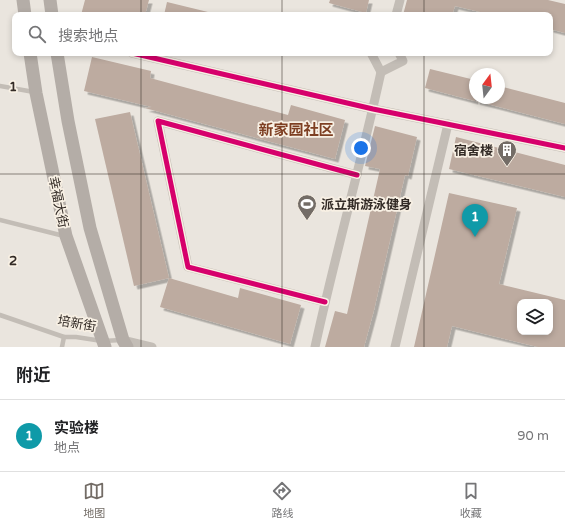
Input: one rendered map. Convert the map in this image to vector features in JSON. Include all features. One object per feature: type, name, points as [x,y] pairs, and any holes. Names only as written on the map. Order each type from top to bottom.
[{"type":"main road","points":[[23,0],[25,12]]},
{"type":"main road","points":[[50,0],[52,12]]},
{"type":"main road","name":"幸福大街","points":[[30,56],[36,93],[66,236],[103,344]]},
{"type":"main road","name":"幸福大街","points":[[58,56],[68,121],[90,228],[125,344]]},
{"type":"street","points":[[397,12],[400,0]]},
{"type":"street","points":[[145,56],[373,109],[565,148]]},
{"type":"street","points":[[315,347],[381,72],[373,56]]},
{"type":"street","points":[[381,72],[403,61],[400,56]]},
{"type":"street","points":[[325,302],[188,267],[158,121],[357,175]]},
{"type":"street","points":[[394,347],[448,124]]},
{"type":"street","name":"培新街","points":[[125,344],[152,347]]},
{"type":"lane","points":[[0,86],[36,93]]},
{"type":"lane","points":[[0,220],[66,236]]},
{"type":"lane","name":"培新街","points":[[0,315],[64,337],[76,337],[103,344],[125,344]]},
{"type":"lane","points":[[62,347],[64,337]]},
{"type":"building","points":[[85,0],[149,0],[146,12],[82,12]]},
{"type":"building","points":[[330,0],[369,0],[366,12],[329,3]]},
{"type":"building","points":[[407,0],[548,0],[565,4],[565,33],[553,30],[553,12],[480,12],[455,6],[453,12],[404,12]]},
{"type":"building","points":[[167,2],[208,12],[165,12]]},
{"type":"building","points":[[92,57],[151,71],[150,78],[288,115],[291,105],[345,120],[335,159],[145,108],[152,107],[84,91]]},
{"type":"building","points":[[430,69],[469,79],[469,99],[425,88]]},
{"type":"building","points":[[505,88],[565,103],[565,124],[488,104],[505,104]]},
{"type":"building","points":[[130,112],[169,278],[134,286],[95,119]]},
{"type":"building","points":[[375,126],[417,137],[408,176],[405,175],[364,347],[325,347],[335,311],[347,314],[380,169],[365,166]]},
{"type":"building","name":"宿舍楼","points":[[456,137],[565,165],[565,197],[449,169]]},
{"type":"building","points":[[449,193],[517,208],[499,284],[565,300],[565,347],[538,347],[452,326],[447,347],[414,347]]},
{"type":"building","points":[[169,278],[238,298],[240,288],[301,305],[290,344],[160,307]]},
{"type":"cycle path","points":[[145,56],[373,109],[565,148]]},
{"type":"cycle path","points":[[325,302],[188,267],[158,121],[357,175]]},
{"type":"place","name":"宿舍楼","points":[[507,167]]},
{"type":"place","name":"派立斯游泳健身","points":[[307,221]]},
{"type":"place","name":"实验楼","points":[[475,237]]},
{"type":"district","name":"新家园社区","points":[[296,130]]}]
